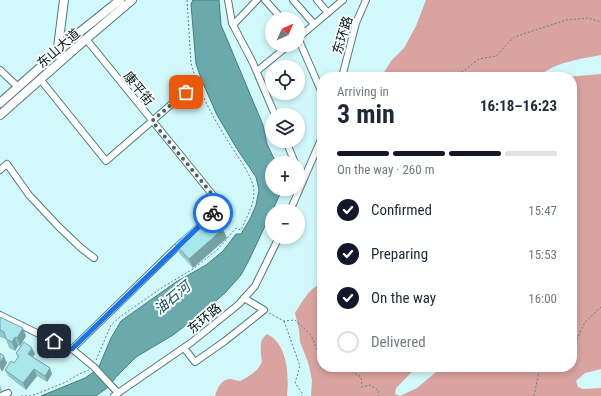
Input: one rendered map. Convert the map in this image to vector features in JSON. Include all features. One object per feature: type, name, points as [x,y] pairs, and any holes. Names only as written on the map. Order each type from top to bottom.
[{"type":"main road","points":[[56,66],[64,0]]},
{"type":"main road","name":"东山大道","points":[[0,103],[120,0]]},
{"type":"main road","name":"东山大道","points":[[0,115],[132,0]]},
{"type":"street","points":[[228,0],[232,23],[253,62],[272,108]]},
{"type":"street","points":[[233,25],[257,0]]},
{"type":"street","points":[[265,0],[276,12]]},
{"type":"street","points":[[293,0],[314,24]]},
{"type":"street","points":[[317,0],[328,12]]},
{"type":"street","name":"东环路","points":[[343,72],[356,23],[366,0]]},
{"type":"street","points":[[305,32],[340,1]]},
{"type":"street","name":"康平街","points":[[86,39],[221,205],[204,222]]},
{"type":"street","points":[[257,71],[280,52]]},
{"type":"street","points":[[304,52],[317,82]]},
{"type":"street","points":[[0,70],[18,87]]},
{"type":"street","points":[[40,79],[106,161],[197,82]]},
{"type":"street","points":[[305,176],[317,149]]},
{"type":"street","points":[[0,170],[7,164],[30,195],[58,226],[94,258]]},
{"type":"street","points":[[72,349],[187,238]]},
{"type":"street","name":"东环路","points":[[115,392],[184,348],[239,304],[255,286],[276,244]]},
{"type":"street","points":[[184,348],[195,362],[225,341],[264,310],[244,298]]},
{"type":"street","points":[[0,315],[72,349],[93,367],[115,392]]},
{"type":"path","points":[[21,396],[30,396],[39,393],[66,382],[93,367],[111,325],[121,316],[163,287],[194,269],[216,250],[236,228],[241,230],[251,208],[254,193],[253,182],[205,102],[191,63],[186,0]]},
{"type":"path","points":[[462,72],[479,59],[496,56],[514,38],[566,20],[588,18],[601,22]]},
{"type":"path","points":[[577,339],[585,322],[601,307]]},
{"type":"path","points":[[264,310],[284,321],[295,320],[311,335],[317,349]]},
{"type":"path","points":[[284,321],[300,366],[295,383],[302,393],[302,396]]},
{"type":"path","points":[[354,372],[362,377],[362,388],[370,386],[379,391],[378,396]]},
{"type":"path","points":[[534,396],[539,372]]},
{"type":"shaded area","points":[[426,0],[601,0],[601,55],[576,60],[552,68],[545,72],[384,72],[391,61],[404,48],[416,26]]},
{"type":"shaded area","points":[[601,74],[601,369],[585,373],[576,381],[578,387],[583,389],[601,388],[601,396],[400,396],[417,388],[436,372],[577,372],[577,76]]},
{"type":"shaded area","points":[[317,286],[317,372],[412,372],[396,388],[395,394],[400,396],[311,396],[312,380],[308,362],[300,342],[295,313],[306,296]]},
{"type":"shaded area","points":[[267,334],[279,345],[286,361],[288,379],[287,396],[215,396],[218,388],[227,379],[240,381],[256,371],[261,365],[262,361],[261,343]]},
{"type":"water","name":"油石河","points":[[193,0],[219,0],[221,25],[263,125],[265,148],[269,148],[273,156],[265,156],[265,196],[279,196],[275,204],[265,204],[265,226],[241,275],[225,293],[204,311],[173,335],[136,357],[107,388],[96,396],[41,396],[85,378],[98,369],[111,338],[121,321],[176,282],[206,265],[223,251],[236,234],[241,234],[256,205],[259,190],[256,177],[217,115],[196,64],[191,4]]},
{"type":"building","points":[[209,213],[223,229],[189,259],[175,244]]},
{"type":"building","points":[[0,317],[23,328],[17,338],[15,337],[12,342],[6,339],[4,332],[0,330]]},
{"type":"building","points":[[42,340],[51,344],[47,354],[37,350]]},
{"type":"building","points":[[24,342],[32,348],[28,354],[50,368],[45,376],[34,369],[23,383],[5,370],[11,361],[14,363],[19,356],[16,353]]},
{"type":"building","points":[[0,353],[4,356],[0,363]]},
{"type":"way so far","points":[[186,92],[152,121],[221,205],[213,213]]},
{"type":"route","points":[[54,341],[72,349],[213,213]]}]
